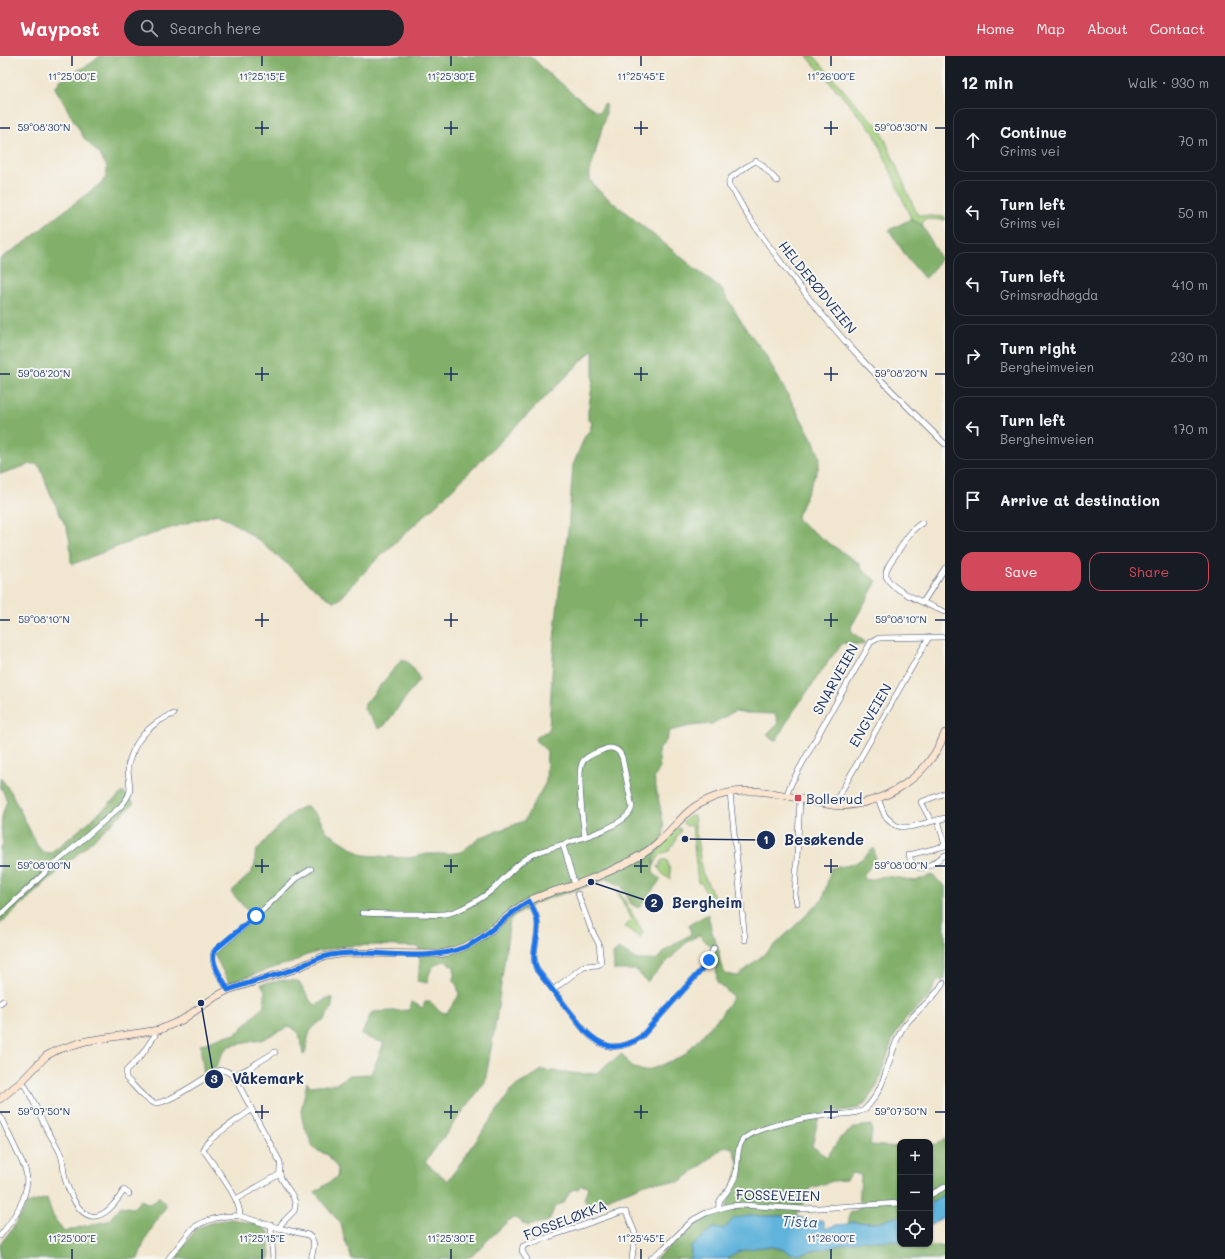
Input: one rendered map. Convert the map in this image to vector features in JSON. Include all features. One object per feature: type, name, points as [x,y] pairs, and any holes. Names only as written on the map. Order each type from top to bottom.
[{"type":"main road","points":[[0,1099],[22,1081],[46,1056],[57,1050],[70,1045],[113,1036],[154,1032],[182,1020],[215,997],[228,990],[292,970],[322,957],[336,954],[356,953],[421,954],[449,952],[465,947],[482,937],[529,901],[575,885],[642,855],[662,839],[688,812],[703,802],[730,793],[760,791],[833,806],[854,805],[878,799],[901,788],[916,777],[936,753],[945,733]]},
{"type":"street","name":"HELDERØDVEIEN","points":[[777,181],[761,164],[756,161],[752,162],[731,178],[729,186],[739,198],[748,216],[809,298],[900,399],[945,444]]},
{"type":"street","points":[[922,523],[915,527],[891,563],[886,574],[888,580],[896,588],[945,612]]},
{"type":"street","points":[[923,602],[945,568]]},
{"type":"street","name":"ENGVEIEN","points":[[833,806],[929,637]]},
{"type":"street","name":"SNARVEIEN","points":[[786,796],[792,782],[871,642],[879,638],[945,637]]},
{"type":"street","points":[[0,915],[127,799],[130,793],[127,766],[134,747],[145,732],[153,725],[174,714]]},
{"type":"street","points":[[362,914],[437,914],[451,912],[488,894],[527,858],[539,852],[562,845],[585,837],[604,830],[627,816],[632,810],[632,804],[622,757],[620,752],[616,749],[606,748],[583,760],[581,765],[580,778],[585,837]]},
{"type":"street","points":[[730,793],[745,940]]},
{"type":"street","points":[[931,821],[921,802],[945,793]]},
{"type":"street","points":[[797,902],[795,895],[800,799]]},
{"type":"street","points":[[878,799],[885,816],[895,825],[901,827],[911,827],[945,818]]},
{"type":"street","points":[[938,820],[945,845],[909,856],[912,864],[916,867],[923,868],[945,855]]},
{"type":"street","points":[[562,845],[575,885]]},
{"type":"street","points":[[228,990],[214,963],[212,956],[214,952],[267,906],[295,879],[311,869]]},
{"type":"street","points":[[553,990],[584,966],[598,965],[601,963],[599,944],[591,929],[578,894]]},
{"type":"street","points":[[529,901],[536,914],[538,924],[534,952],[535,966],[590,1037],[608,1046],[618,1047],[628,1045],[641,1037],[704,967],[714,948]]},
{"type":"street","points":[[719,1208],[718,1205],[729,1189],[735,1176],[739,1148],[742,1141],[747,1136],[772,1126],[800,1119],[856,1112],[866,1108],[876,1095],[888,1067],[896,1040],[904,1025],[931,1000],[943,983]]},
{"type":"street","points":[[154,1032],[155,1035],[147,1049],[127,1069],[125,1074],[129,1081],[151,1101],[156,1103],[162,1102],[186,1090],[217,1071],[226,1071],[233,1076],[280,1162],[280,1174],[291,1193],[296,1206],[294,1211],[279,1228]]},
{"type":"street","points":[[233,1076],[275,1052]]},
{"type":"street","points":[[22,1081],[60,1152],[66,1182],[83,1213],[91,1217],[99,1216],[111,1208],[124,1190],[129,1194]]},
{"type":"street","points":[[240,1216],[240,1209],[236,1199],[204,1151],[203,1147],[211,1139],[252,1110]]},
{"type":"street","points":[[0,1116],[26,1172],[28,1182],[21,1203],[0,1236]]},
{"type":"street","points":[[236,1199],[280,1174]]},
{"type":"street","points":[[933,1193],[945,1187]]},
{"type":"street","name":"FOSSEVEIEN","points":[[650,1259],[664,1248],[693,1220],[719,1208],[742,1205],[803,1209],[897,1203]]},
{"type":"street","name":"FOSSELØKKA","points":[[527,1259],[522,1251],[523,1246],[621,1212],[627,1214],[635,1233],[632,1259]]},
{"type":"street","points":[[168,1259],[192,1230],[202,1222],[240,1216],[308,1235],[312,1238],[314,1243],[311,1259]]},
{"type":"street","points":[[271,1225],[273,1259]]},
{"type":"green space","points":[[100,56],[531,56],[549,74],[574,95],[599,113],[604,104],[606,104],[606,113],[590,172],[590,180],[599,191],[722,290],[744,326],[764,352],[814,442],[820,458],[818,469],[797,516],[798,520],[860,564],[866,573],[877,581],[851,627],[852,632],[865,642],[863,645],[843,643],[791,715],[776,740],[771,739],[767,734],[778,723],[775,714],[735,711],[712,724],[690,726],[670,731],[666,741],[658,750],[660,768],[654,778],[664,826],[663,844],[654,858],[653,873],[661,879],[639,908],[631,904],[622,886],[605,878],[599,882],[535,903],[510,920],[496,1021],[485,1082],[425,1162],[448,1181],[513,1088],[542,1070],[582,1074],[596,1073],[622,1054],[632,1067],[644,1071],[684,1055],[720,1016],[733,997],[717,982],[716,963],[712,948],[699,935],[688,941],[647,982],[636,970],[614,970],[613,954],[619,949],[637,960],[656,960],[667,949],[691,934],[689,925],[708,914],[712,932],[719,951],[720,962],[725,974],[738,976],[776,944],[823,899],[831,868],[855,863],[874,848],[876,860],[864,874],[864,879],[869,880],[885,876],[915,881],[932,875],[945,886],[945,980],[938,980],[928,998],[905,1019],[893,1039],[877,1086],[865,1103],[859,1108],[840,1111],[827,1111],[818,1120],[812,1146],[827,1157],[840,1138],[855,1127],[871,1125],[872,1132],[870,1145],[897,1147],[897,1217],[876,1223],[852,1222],[848,1224],[850,1213],[859,1209],[861,1175],[852,1173],[846,1180],[833,1181],[811,1188],[796,1216],[750,1216],[724,1229],[713,1228],[691,1247],[691,1255],[689,1259],[655,1259],[672,1245],[692,1224],[726,1210],[739,1165],[733,1148],[725,1146],[679,1182],[651,1182],[588,1206],[584,1199],[588,1187],[581,1185],[578,1189],[571,1190],[564,1202],[555,1207],[549,1221],[528,1226],[515,1218],[509,1220],[472,1256],[462,1259],[352,1259],[344,1238],[341,1224],[315,1192],[337,1177],[338,1169],[328,1155],[314,1149],[303,1123],[301,1111],[307,1082],[310,1086],[336,1084],[349,1075],[371,1074],[384,1043],[363,1036],[362,1033],[371,1014],[374,1012],[409,1010],[412,1002],[423,1008],[425,1001],[430,1001],[440,1012],[447,1013],[458,997],[459,993],[454,980],[454,967],[445,961],[440,962],[434,966],[430,972],[427,983],[417,981],[420,968],[419,947],[378,945],[344,946],[304,956],[292,963],[229,983],[212,950],[253,917],[231,892],[250,874],[255,865],[257,850],[295,811],[303,807],[308,807],[318,816],[327,832],[363,855],[393,857],[409,858],[427,854],[461,852],[481,837],[524,821],[546,782],[547,751],[535,740],[536,737],[547,732],[549,729],[554,640],[560,583],[568,532],[573,465],[585,436],[590,430],[592,422],[588,420],[588,411],[593,381],[593,350],[437,504],[369,567],[340,599],[336,601],[333,601],[322,594],[259,541],[217,514],[161,531],[73,564],[71,562],[70,542],[67,529],[50,493],[40,467],[36,464],[31,464],[0,474],[0,259],[27,241],[100,184],[106,177],[107,167],[100,155],[84,138],[55,88],[60,80],[90,64]]},
{"type":"green space","points":[[807,56],[814,56],[854,102],[880,128],[917,214],[945,217],[945,220],[924,219],[922,225],[911,219],[874,133]]},
{"type":"green space","points":[[911,219],[922,225],[940,259],[925,279],[908,259],[889,230]]},
{"type":"green space","points":[[402,659],[413,668],[419,677],[419,680],[385,725],[379,729],[364,709],[365,704]]},
{"type":"green space","points":[[0,777],[11,792],[37,845],[43,852],[50,853],[123,792],[134,803],[0,924],[0,848],[3,844],[2,822],[3,812],[7,801],[0,787]]},
{"type":"green space","points":[[691,816],[694,816],[702,872],[716,900],[712,902],[702,883],[698,883],[692,825],[686,826],[683,822]]},
{"type":"green space","points":[[677,828],[681,829],[681,832],[676,837],[676,841],[669,851],[659,857],[653,868],[649,865],[657,848]]},
{"type":"green space","points":[[662,860],[667,860],[671,879],[662,873],[658,866],[661,866],[662,864],[659,863]]},
{"type":"green space","points":[[617,889],[643,932],[640,938],[625,927],[631,918]]},
{"type":"green space","points":[[283,980],[298,981],[312,1003],[317,1005],[327,998],[332,998],[331,1010],[324,1020],[315,1025],[310,1033],[305,1054],[303,1055],[299,1033],[290,1026],[261,1040],[229,1046],[221,1056],[217,1066],[204,1075],[200,1045],[228,1035],[233,1035],[238,1032],[264,1006],[265,990],[261,984]]},
{"type":"green space","points":[[945,1138],[945,1194],[933,1201],[933,1144]]},
{"type":"green space","points":[[159,1196],[166,1207],[157,1219],[143,1245],[138,1259],[0,1259],[0,1244],[12,1229],[27,1204],[47,1198],[53,1216],[64,1232],[108,1221],[121,1206],[133,1208],[141,1200],[149,1204],[154,1202]]},
{"type":"green space","points":[[232,1219],[259,1225],[269,1232],[270,1259],[176,1259],[196,1228],[218,1221]]},
{"type":"green space","points":[[864,1240],[896,1241],[897,1247],[914,1247],[923,1250],[933,1246],[945,1247],[945,1259],[727,1259],[738,1252],[760,1247],[783,1249],[789,1253]]},
{"type":"water","points":[[945,1194],[945,1216],[933,1223],[933,1211],[933,1201]]},
{"type":"water","name":"Tista","points":[[750,1216],[796,1216],[811,1221],[823,1221],[825,1229],[852,1222],[876,1223],[897,1217],[897,1242],[864,1240],[798,1254],[777,1248],[762,1247],[738,1252],[731,1255],[727,1259],[689,1259],[691,1255],[691,1247],[713,1228],[724,1229],[734,1218]]},
{"type":"place","name":"Bollerud","points":[[798,798]]},
{"type":"place","name":"Besøkende","points":[[685,839]]},
{"type":"place","name":"Bergheim","points":[[591,882]]},
{"type":"place","name":"Våkemark","points":[[201,1003]]},
{"type":"route","points":[[256,916],[216,949],[212,955],[212,960],[228,990],[292,970],[322,957],[336,954],[440,954],[449,952],[465,947],[482,937],[529,901],[536,914],[538,924],[534,952],[534,962],[537,970],[590,1037],[602,1044],[613,1047],[628,1045],[641,1037],[709,960]]}]
